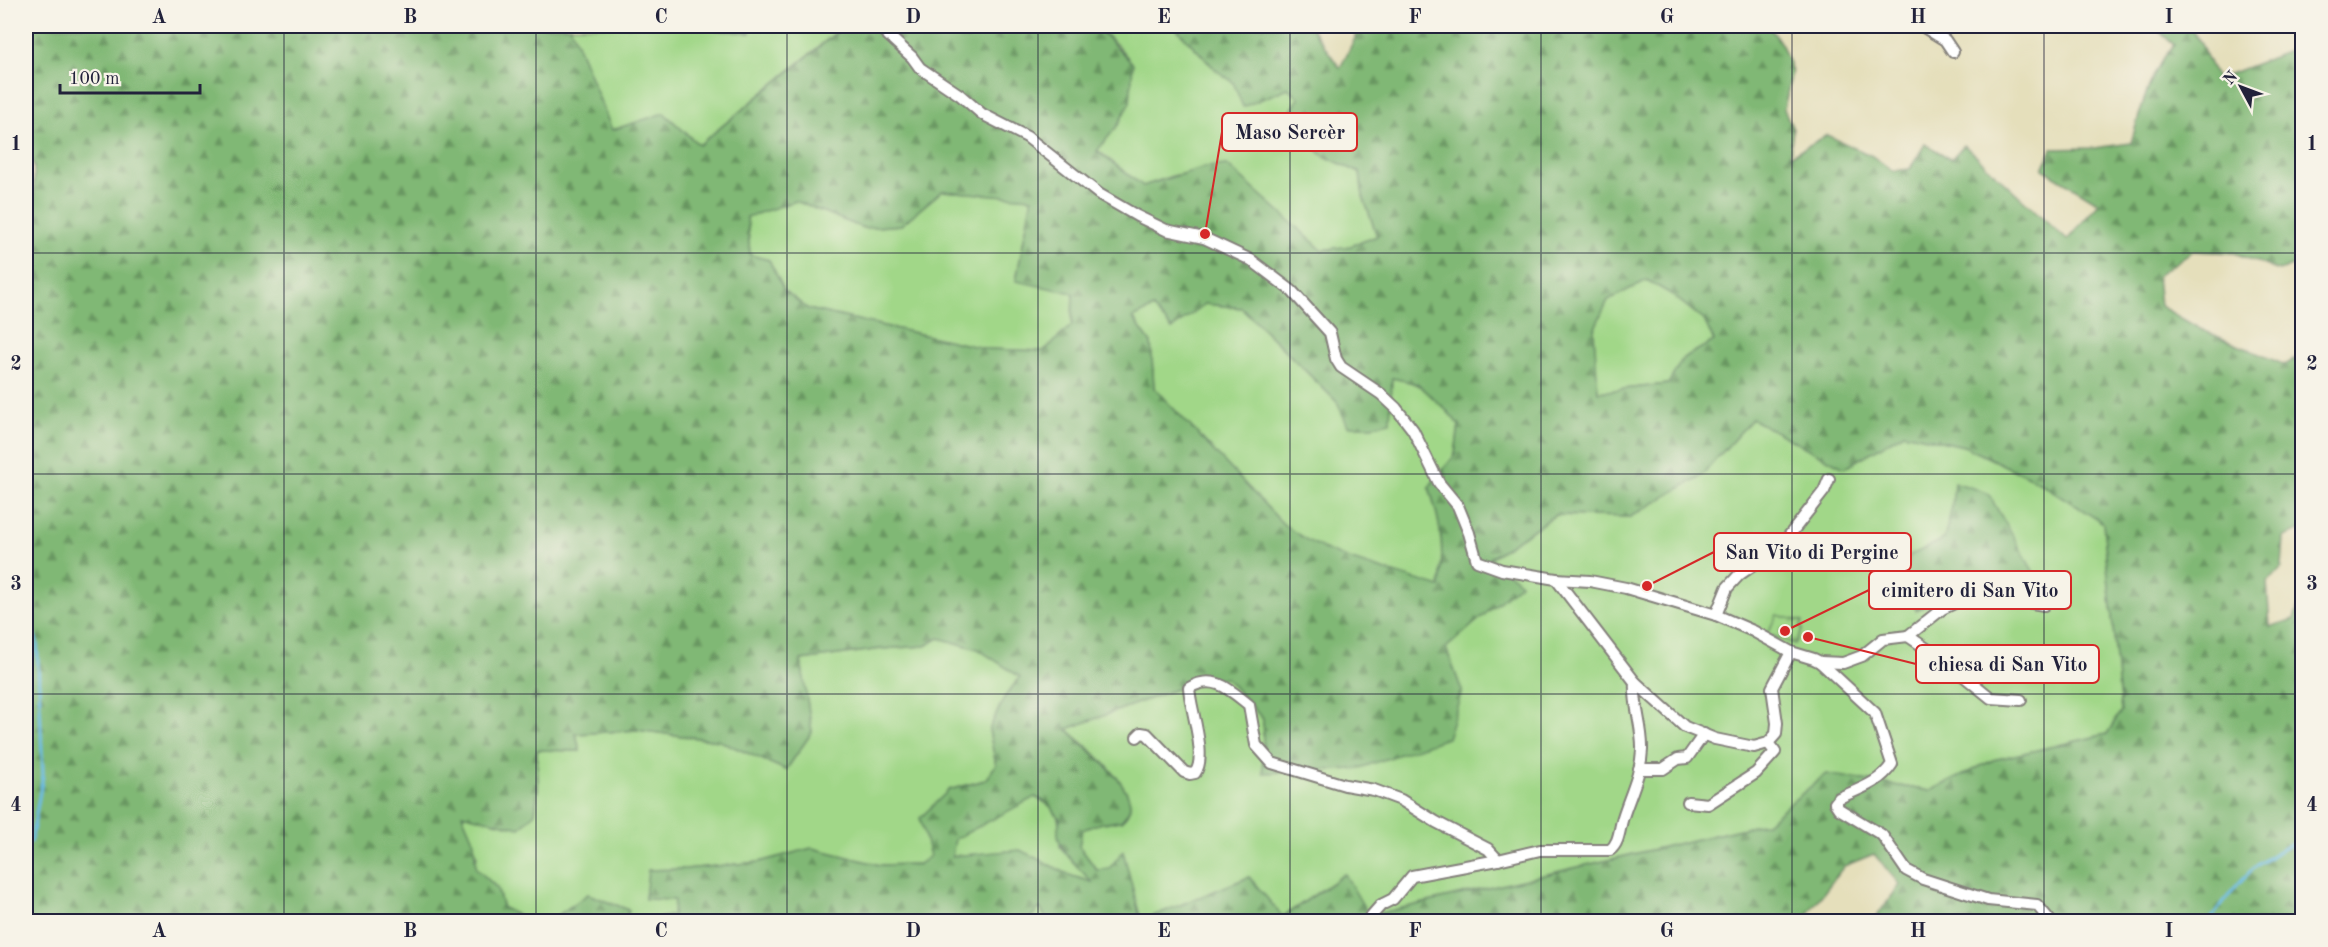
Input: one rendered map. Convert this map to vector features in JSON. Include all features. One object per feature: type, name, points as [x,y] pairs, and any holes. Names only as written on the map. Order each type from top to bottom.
[{"type":"street","points":[[878,26],[912,57],[920,68],[960,95],[982,114],[1027,137],[1099,194],[1166,230],[1204,238],[1251,260],[1292,291],[1330,333],[1341,367],[1381,394],[1396,408],[1413,430],[1439,483],[1458,506],[1477,561],[1502,570],[1626,588],[1716,615],[1753,631],[1791,652],[1820,662],[1843,663],[1862,657],[1883,639],[1908,636],[1942,609],[1967,597],[2044,605]]},
{"type":"street","points":[[1922,26],[1945,40],[1953,52]]},
{"type":"street","points":[[1716,615],[1727,588],[1746,569],[1781,546],[1824,491],[1829,479]]},
{"type":"street","points":[[1556,579],[1635,682],[1685,727],[1715,739],[1754,747],[1768,742],[1776,734],[1777,723],[1772,688],[1791,652]]},
{"type":"street","points":[[1908,636],[1949,664],[1991,698],[2020,700]]},
{"type":"street","points":[[1820,662],[1875,713],[1892,764],[1886,773],[1875,782],[1839,798],[1835,803],[1839,809],[1882,835],[1906,870],[1923,879],[1988,900],[2037,905],[2051,921]]},
{"type":"street","points":[[1137,737],[1141,733],[1147,734],[1185,772],[1195,773],[1198,768],[1198,739],[1189,688],[1202,682],[1223,684],[1249,705],[1256,745],[1272,763],[1345,785],[1374,790],[1401,800],[1436,822],[1488,849],[1498,860]]},
{"type":"street","points":[[1366,921],[1381,905],[1393,899],[1412,876],[1540,850],[1610,850],[1617,845],[1639,769],[1642,750],[1634,692],[1635,682]]},
{"type":"street","points":[[1639,769],[1663,769],[1678,759],[1687,758],[1704,734]]},
{"type":"street","points":[[1688,802],[1708,804],[1756,773],[1775,752],[1768,742]]},
{"type":"green space","points":[[26,26],[570,26],[612,130],[664,113],[699,145],[841,29],[837,26],[1096,26],[1133,64],[1130,102],[1118,125],[1097,151],[1143,186],[1205,167],[1227,165],[1322,250],[1351,246],[1377,236],[1363,196],[1360,173],[1322,155],[1310,143],[1289,114],[1299,98],[1288,88],[1243,107],[1233,82],[1216,70],[1174,26],[1310,26],[1340,68],[1361,26],[1769,26],[1782,45],[1792,71],[1784,109],[1793,129],[1790,156],[1827,135],[1872,156],[1893,171],[1910,169],[1925,144],[1951,159],[1964,145],[2067,240],[2099,203],[2043,169],[2052,149],[2094,148],[2131,143],[2142,104],[2153,78],[2174,45],[2153,26],[2189,26],[2201,44],[2217,79],[2302,46],[2302,262],[2279,271],[2235,253],[2192,251],[2157,276],[2160,306],[2200,329],[2285,365],[2302,355],[2302,530],[2284,537],[2282,568],[2267,582],[2270,627],[2294,619],[2302,597],[2302,921],[1873,921],[1900,885],[1874,854],[1844,866],[1802,921],[1048,922],[1040,908],[1026,922],[646,921],[673,915],[674,900],[645,899],[648,870],[759,862],[812,848],[880,865],[919,864],[930,856],[920,818],[949,790],[985,780],[996,765],[989,730],[1004,698],[1020,677],[978,649],[939,638],[925,646],[881,649],[801,660],[812,732],[786,770],[720,741],[637,730],[576,734],[580,751],[537,750],[538,789],[535,813],[520,828],[462,814],[474,842],[476,868],[497,888],[503,908],[529,921],[26,921],[26,274],[29,272],[37,251],[26,234],[34,214],[34,166],[26,146]],"holes":[[[942,191],[1032,198],[1016,281],[1073,293],[1072,325],[1044,351],[987,349],[808,309],[784,290],[769,260],[750,255],[747,217],[796,201],[863,228],[901,225]],[[1647,280],[1671,294],[1704,320],[1714,341],[1683,358],[1668,384],[1598,392],[1594,330],[1608,300]],[[1205,304],[1242,308],[1337,402],[1348,426],[1372,426],[1390,422],[1392,378],[1418,384],[1448,412],[1459,425],[1455,455],[1429,487],[1441,536],[1440,587],[1338,555],[1300,536],[1283,524],[1154,388],[1151,343],[1133,318],[1153,308],[1172,329]],[[1752,419],[1844,468],[1904,433],[1964,446],[2039,482],[2103,523],[2121,711],[2107,734],[1993,760],[1930,791],[1826,774],[1766,823],[1369,916],[1345,874],[1283,917],[1249,877],[1141,921],[1123,851],[1109,869],[1097,870],[1079,846],[1082,830],[1101,823],[1121,821],[1126,816],[1130,805],[1128,795],[1114,775],[1067,729],[1198,681],[1226,678],[1263,719],[1263,773],[1357,769],[1447,738],[1462,691],[1446,648],[1521,583],[1490,558],[1555,515],[1630,517],[1701,476]],[[1035,797],[1047,803],[1055,812],[1060,820],[1059,838],[1066,854],[1092,882],[1072,876],[1020,850],[952,856],[955,839]]]},
{"type":"green space","points":[[570,26],[677,26],[749,33],[749,26],[837,26],[841,28],[699,145],[664,113],[612,131]]},
{"type":"green space","points":[[677,26],[749,26],[750,33]]},
{"type":"green space","points":[[1096,26],[1174,26],[1216,70],[1233,82],[1288,87],[1299,98],[1322,155],[1360,173],[1363,196],[1377,236],[1351,246],[1322,250],[1226,165],[1172,176],[1143,186],[1097,150],[1133,64],[1118,46]]},
{"type":"green space","points":[[942,191],[1032,197],[1016,280],[1073,293],[1072,325],[1044,351],[987,349],[808,309],[784,290],[769,260],[750,255],[747,216],[796,201],[863,228],[901,225]]},
{"type":"green space","points":[[1647,280],[1671,294],[1704,320],[1714,341],[1683,358],[1668,384],[1598,392],[1593,330],[1608,300]]},
{"type":"green space","points":[[1204,304],[1242,308],[1337,402],[1382,381],[1393,378],[1403,379],[1430,394],[1459,425],[1455,455],[1429,487],[1441,536],[1440,587],[1358,563],[1300,536],[1283,524],[1154,388],[1151,343],[1133,318],[1153,308],[1172,329]]},
{"type":"green space","points":[[1752,419],[1844,468],[1904,433],[1964,446],[2039,482],[2103,522],[2121,711],[2107,734],[1993,760],[1930,791],[1826,774],[1766,823],[1368,916],[1344,874],[1282,917],[1249,877],[1141,921],[1123,852],[1109,869],[1097,870],[1079,846],[1081,830],[1101,823],[1121,821],[1130,805],[1128,795],[1114,774],[1067,729],[1198,681],[1226,678],[1263,719],[1264,773],[1462,691],[1446,648],[1520,583],[1490,558],[1555,515],[1630,517],[1701,476]]},
{"type":"green space","points":[[1954,482],[1988,493],[2040,583],[1978,584],[1916,610],[1904,580],[1909,556],[1944,539],[1952,507]]},
{"type":"green space","points":[[1777,615],[1803,622],[1800,627],[1803,629],[1795,644],[1767,634]]},
{"type":"green space","points":[[939,638],[978,649],[1020,677],[1004,698],[989,730],[996,765],[985,780],[949,790],[927,838],[931,856],[919,864],[880,865],[812,848],[759,862],[649,870],[645,898],[674,900],[673,916],[646,921],[626,921],[629,910],[588,894],[550,921],[529,921],[503,908],[497,888],[475,868],[477,855],[462,814],[520,828],[535,812],[538,789],[537,750],[580,751],[576,734],[637,730],[720,741],[786,770],[812,732],[801,660],[882,649],[925,646]]},
{"type":"green space","points":[[1034,797],[1055,811],[1060,830],[1060,847],[1093,883],[1072,876],[952,857],[954,839]]},
{"type":"green space","points":[[588,894],[629,910],[626,921],[550,921]]},
{"type":"green space","points":[[1040,907],[1048,921],[1026,922]]},
{"type":"waterway","points":[[26,615],[37,642],[43,775],[31,842]]},
{"type":"waterway","points":[[2209,922],[2239,883],[2260,863],[2302,840]]},
{"type":"place","name":"Maso Sercèr","points":[[1205,234]]},
{"type":"place","name":"San Vito di Pergine","points":[[1647,586]]},
{"type":"place","name":"cimitero di San Vito","points":[[1785,631]]},
{"type":"place","name":"chiesa di San Vito","points":[[1808,637]]}]
